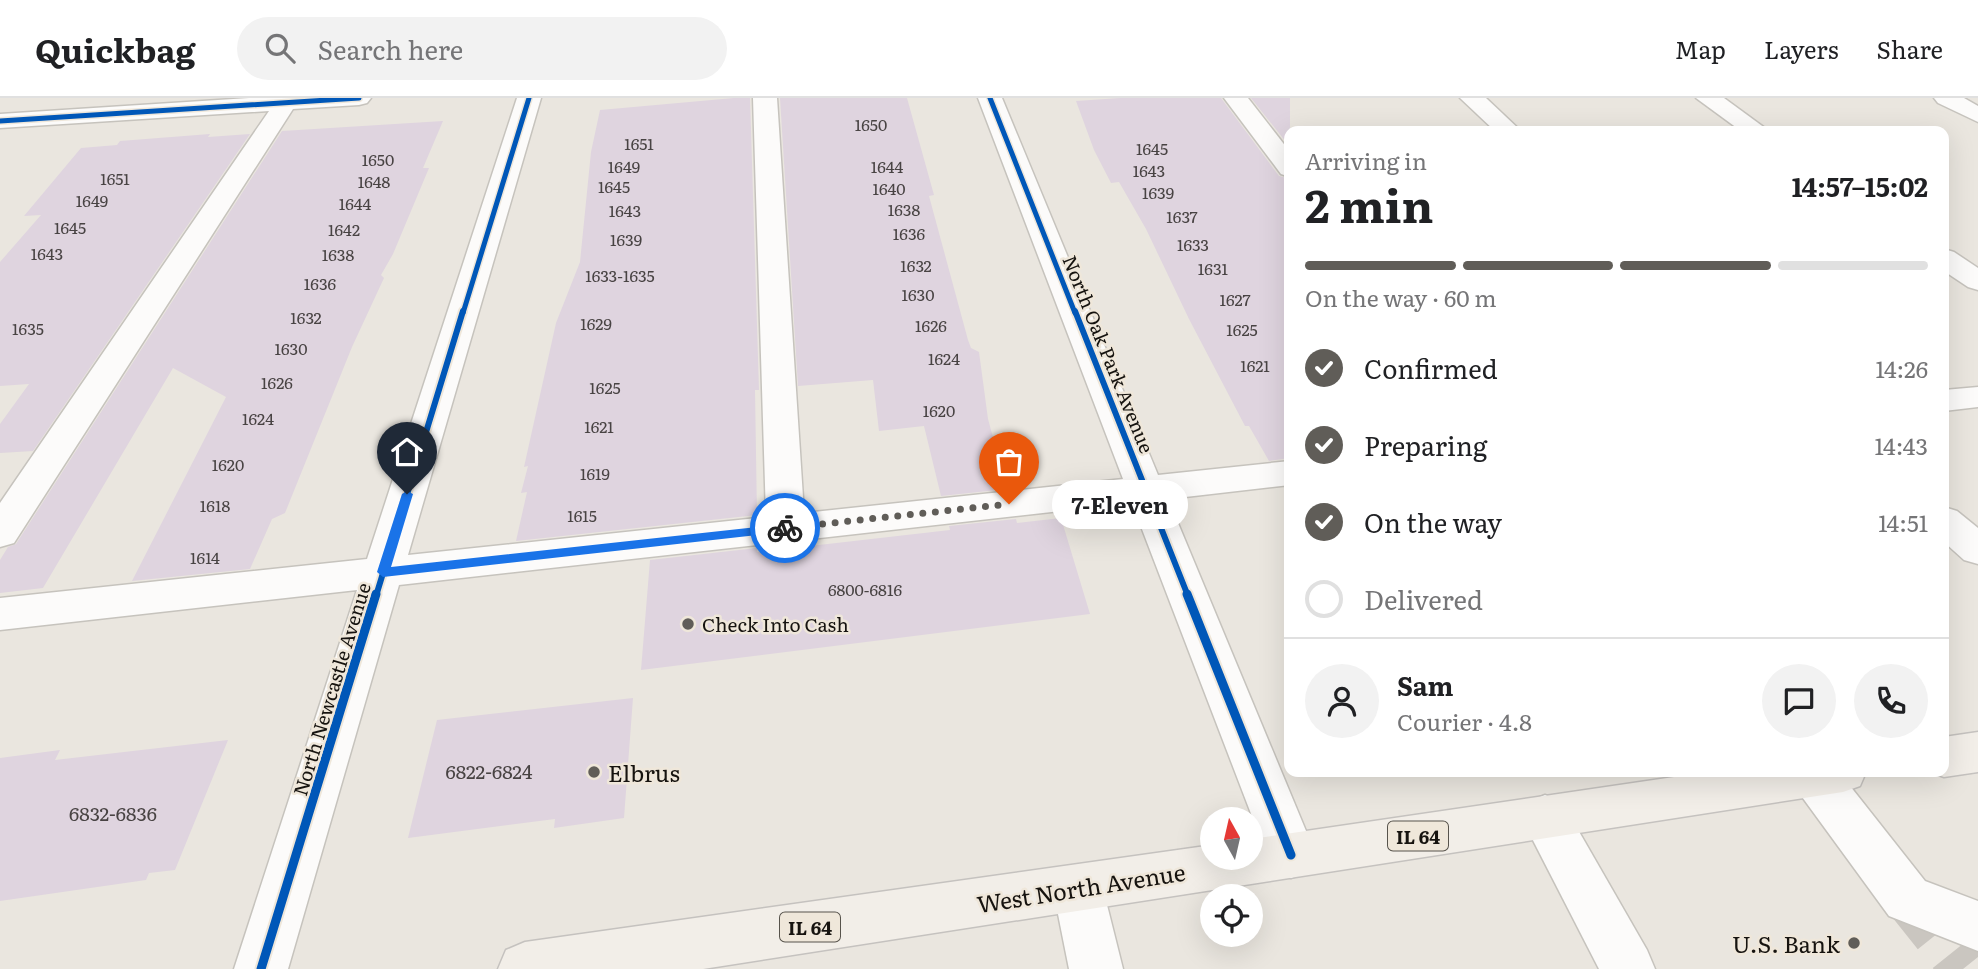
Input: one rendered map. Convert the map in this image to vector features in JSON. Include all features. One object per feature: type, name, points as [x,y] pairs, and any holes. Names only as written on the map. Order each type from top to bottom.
[{"type":"main road","points":[[1949,756],[1978,752]]},
{"type":"main road","name":"West North Avenue","points":[[525,969],[724,954],[1078,889],[1809,777]]},
{"type":"street","points":[[3,132],[31,118],[52,98]]},
{"type":"street","points":[[31,118],[288,100],[359,98]]},
{"type":"street","name":"North Newcastle Avenue","points":[[261,969],[529,98]]},
{"type":"street","points":[[765,98],[786,528]]},
{"type":"street","name":"North Oak Park Avenue","points":[[990,98],[1292,855]]},
{"type":"street","points":[[1236,98],[1284,161]]},
{"type":"street","points":[[1472,98],[1503,126]]},
{"type":"street","points":[[1708,98],[1750,126]]},
{"type":"street","points":[[1946,98],[1978,115]]},
{"type":"street","points":[[0,533],[288,100]]},
{"type":"street","points":[[1949,261],[1978,281]]},
{"type":"street","points":[[1949,400],[1978,397]]},
{"type":"street","points":[[0,614],[1284,474]]},
{"type":"street","points":[[1949,524],[1978,550]]},
{"type":"street","points":[[1831,777],[1908,899],[1978,926]]},
{"type":"street","points":[[1545,817],[1628,969]]},
{"type":"street","points":[[1078,889],[1096,969]]},
{"type":"building","points":[[750,98],[759,390],[755,390],[757,515],[516,541],[527,492],[521,493],[528,466],[524,467],[556,323],[580,262],[591,152],[600,110]]},
{"type":"building","points":[[780,98],[907,98],[934,195],[929,196],[968,340],[971,348],[979,352],[988,419],[1007,489],[941,496],[924,426],[879,431],[873,380],[798,386]]},
{"type":"building","points":[[1221,98],[1279,176],[1284,177],[1284,459],[1269,461],[1249,426],[1245,426],[1146,229],[1119,182],[1111,183],[1094,150],[1076,101]]},
{"type":"building","points":[[1251,98],[1290,98],[1290,126],[1284,126],[1284,139]]},
{"type":"building","points":[[443,121],[423,168],[429,168],[393,254],[381,275],[384,278],[352,347],[285,513],[272,519],[250,569],[132,581],[226,397],[173,368],[43,588],[0,593],[0,560],[8,547],[16,544],[282,131]]},
{"type":"building","points":[[210,134],[208,137],[250,134],[33,451],[0,453],[0,424],[29,384],[0,386],[0,262],[41,215],[24,216],[81,148],[117,145],[120,141]]},
{"type":"building","points":[[1061,518],[1090,614],[641,670],[650,560],[757,548],[757,552],[950,530],[949,526],[1016,519],[1017,523]]},
{"type":"building","points":[[633,698],[624,818],[554,828],[555,819],[408,838],[437,720]]},
{"type":"building","points":[[228,740],[175,870],[149,873],[146,880],[0,901],[0,758],[60,750],[55,760]]},
{"type":"tunnel","points":[[1907,899],[1963,969]]},
{"type":"cycle path","points":[[0,121],[359,98]]},
{"type":"cycle path","points":[[261,969],[529,98]]},
{"type":"cycle path","points":[[990,98],[1291,855]]},
{"type":"way so far","points":[[785,528],[1009,504]]},
{"type":"place","name":"7-Eleven","points":[[1009,504]]},
{"type":"place","name":"Check Into Cash","points":[[688,624]]},
{"type":"place","name":"Elbrus","points":[[594,772]]},
{"type":"place","name":"U.S. Bank","points":[[1854,943]]},
{"type":"route","points":[[407,494],[383,572],[785,528]]}]
